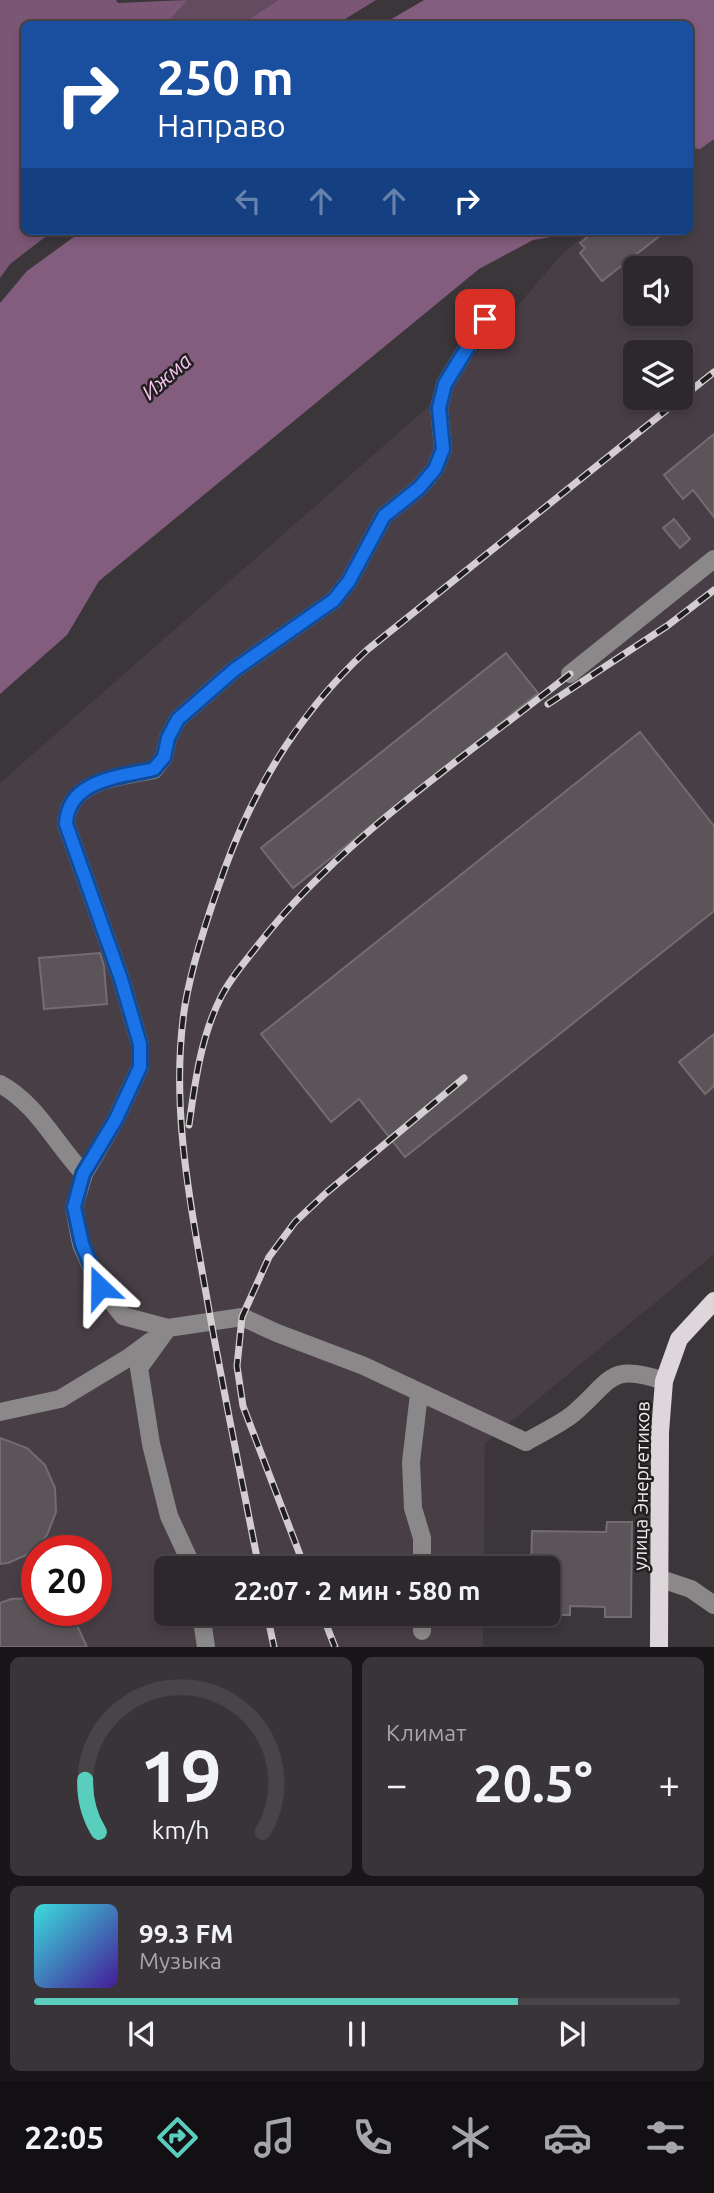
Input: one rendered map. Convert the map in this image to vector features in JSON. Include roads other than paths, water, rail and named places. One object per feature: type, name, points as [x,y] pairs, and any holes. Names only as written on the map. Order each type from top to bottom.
[{"type":"main road","name":"улица Энергетиков","points":[[659,1647],[660,1432],[664,1381],[679,1339],[714,1301]]},
{"type":"street","points":[[485,319],[445,384],[439,408],[443,449],[435,469],[419,488],[384,516],[349,581],[334,600],[234,670],[178,719],[168,738],[164,757],[154,769],[90,785],[71,800],[66,824],[121,979],[140,1044],[140,1067],[116,1119],[83,1174],[74,1207],[82,1244],[100,1287],[123,1316],[168,1328],[242,1317],[277,1334],[363,1366],[526,1442],[571,1416],[614,1375],[636,1371],[664,1381]]},
{"type":"street","points":[[570,674],[714,559]]},
{"type":"street","points":[[0,1084],[19,1094],[31,1106],[59,1147],[83,1174]]},
{"type":"street","points":[[0,1412],[60,1399],[128,1358],[168,1328]]},
{"type":"street","points":[[168,1328],[139,1368],[151,1444],[169,1516],[187,1556]]},
{"type":"street","points":[[419,1394],[411,1462],[413,1508],[422,1538],[422,1556]]},
{"type":"street","points":[[661,1580],[691,1589],[714,1605]]},
{"type":"street","points":[[203,1626],[206,1647]]},
{"type":"water","points":[[424,0],[714,0],[714,139],[700,149],[693,148],[693,21],[388,21]]},
{"type":"water","name":"Ижма","points":[[76,235],[562,235],[533,240],[479,269],[99,581],[67,635],[0,694],[0,303],[27,271]]},
{"type":"railway","points":[[257,1556],[200,1258],[183,1149],[181,1113],[181,1041],[185,1005],[192,970],[225,868],[266,778],[301,723],[343,673],[367,650],[714,372]]},
{"type":"railway","points":[[548,704],[667,626],[714,590]]},
{"type":"railway","points":[[189,1125],[208,1027],[229,983],[258,945],[291,906],[365,834],[570,674]]},
{"type":"railway","points":[[300,1556],[243,1406],[237,1366],[242,1317],[269,1257],[295,1222],[464,1078]]},
{"type":"railway","points":[[270,1626],[274,1647]]},
{"type":"railway","points":[[327,1626],[335,1647]]}]
